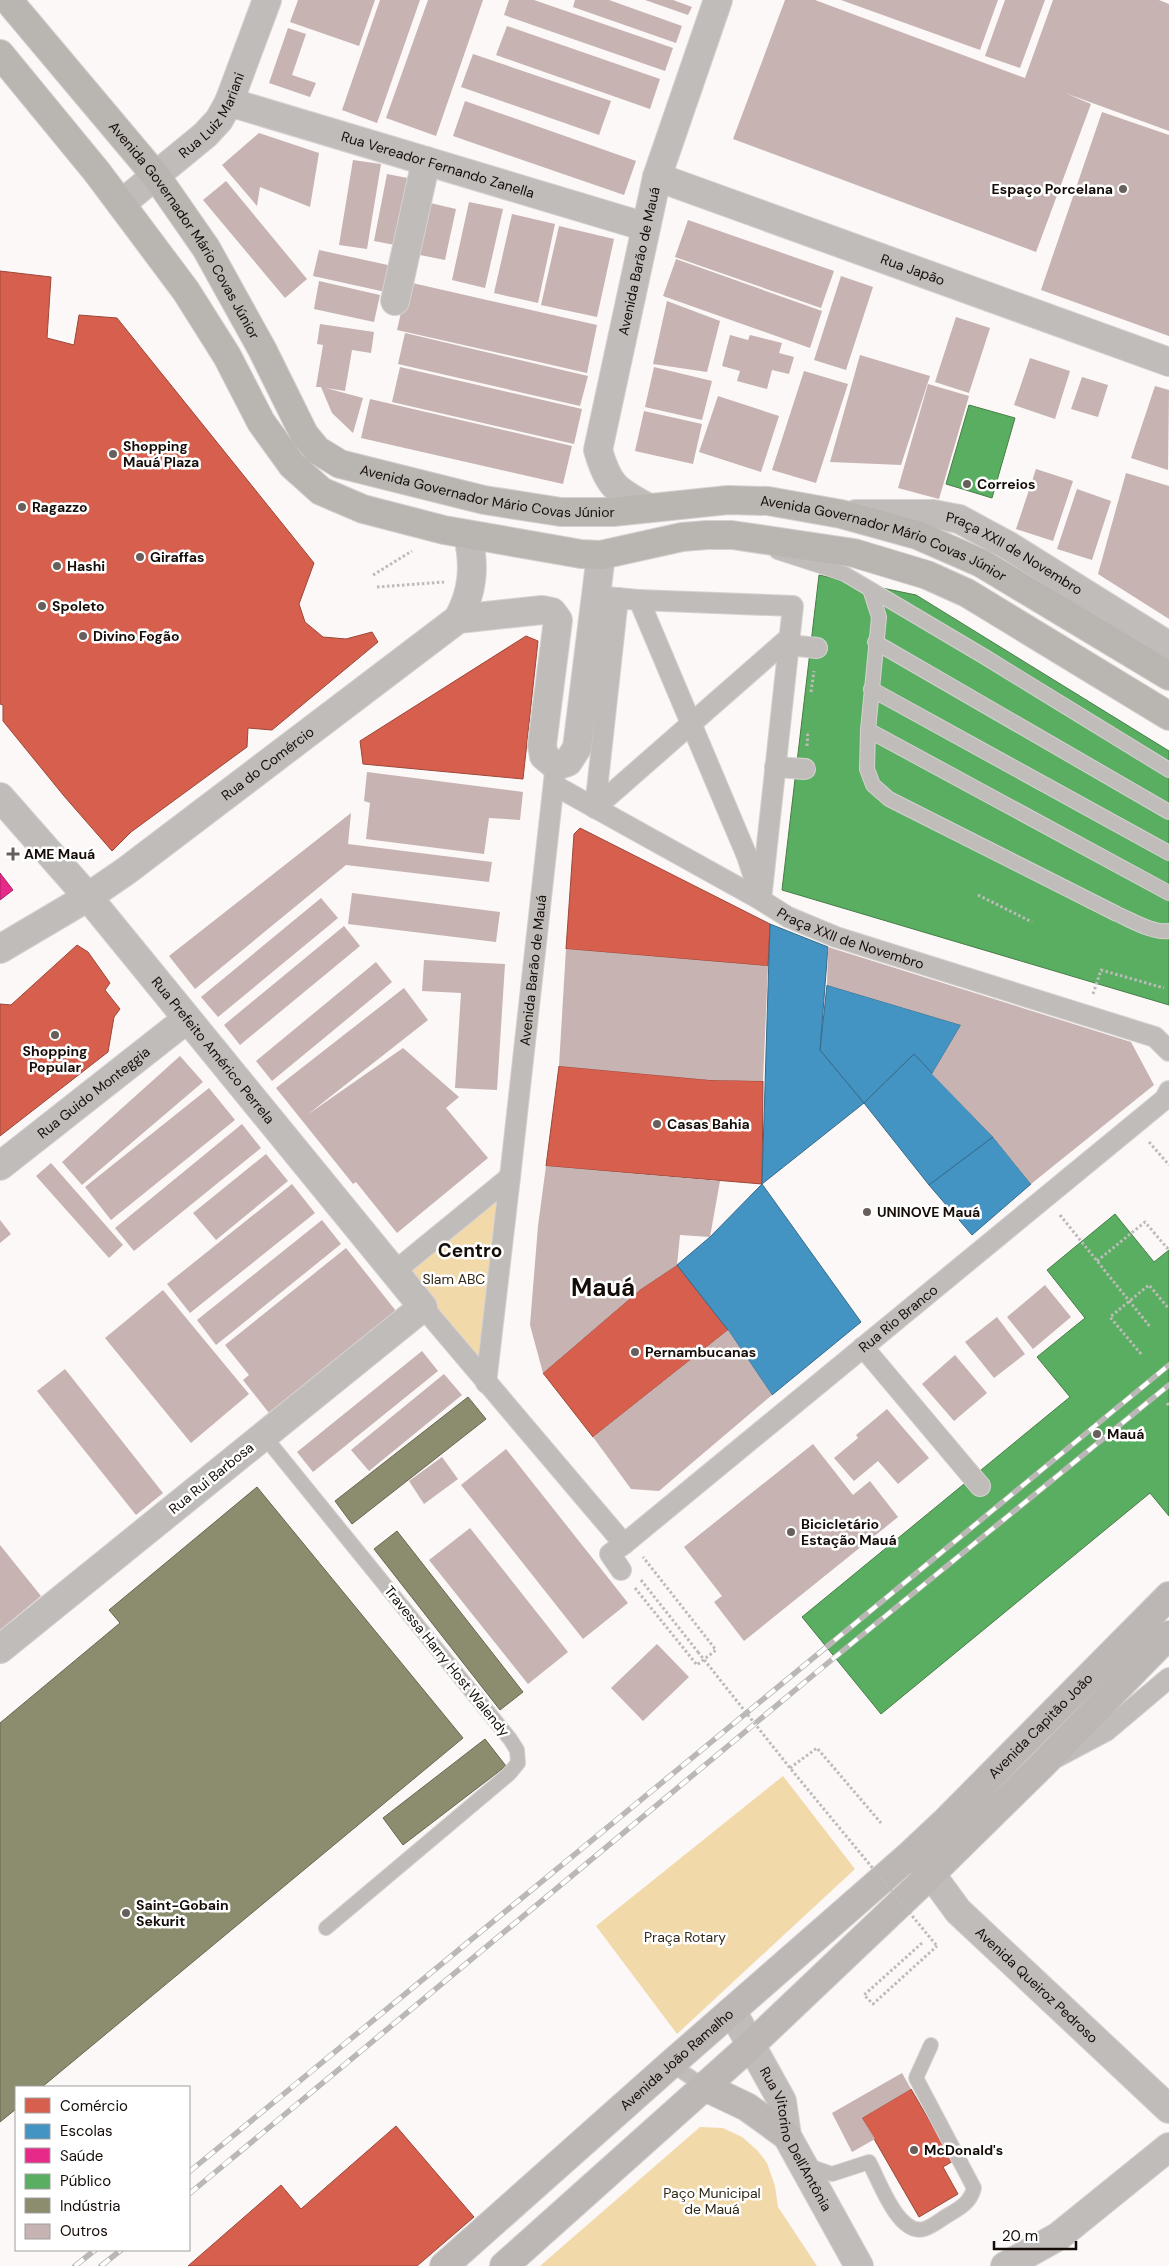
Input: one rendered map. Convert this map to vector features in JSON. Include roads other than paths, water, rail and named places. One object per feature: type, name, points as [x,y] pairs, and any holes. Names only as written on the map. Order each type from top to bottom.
[{"type":"highway","name":"Avenida Capitão João","points":[[911,1854],[1169,1596]]},
{"type":"highway","name":"Avenida Capitão João","points":[[931,1874],[1042,1765],[1169,1635]]},
{"type":"highway","name":"Avenida João Ramalho","points":[[444,2266],[911,1854]]},
{"type":"highway","points":[[504,2266],[751,2045],[931,1874]]},
{"type":"highway","points":[[705,2087],[747,2108],[787,2136]]},
{"type":"main road","name":"Avenida Governador Mário Covas Júnior","points":[[8,0],[156,176],[206,248],[262,349],[304,434],[317,450],[340,464],[484,500],[532,509],[585,513],[728,500],[768,502],[841,514],[917,535],[981,563],[1169,676]]},
{"type":"main road","name":"Rua Luiz Mariani","points":[[121,204],[205,135],[218,120],[230,102],[267,0]]},
{"type":"main road","name":"Avenida Barão de Mauá","points":[[646,507],[624,495],[612,484],[604,470],[598,450],[657,177],[718,0]]},
{"type":"main road","points":[[0,9],[30,27]]},
{"type":"main road","name":"Avenida Governador Mário Covas Júnior","points":[[0,54],[97,172],[186,291],[227,356],[262,422],[292,465],[321,491],[363,509],[456,533],[549,550],[601,554],[682,537],[732,535],[854,553],[927,575],[966,593],[1169,716]]},
{"type":"main road","name":"Praça XXII de Novembro","points":[[841,514],[933,514],[959,520],[1009,546],[1169,646]]},
{"type":"street","name":"Rua Vereador Fernando Zanella","points":[[230,102],[646,227]]},
{"type":"street","points":[[395,302],[426,161]]},
{"type":"street","name":"Rua Japão","points":[[657,177],[1169,362]]},
{"type":"street","name":"Rua do Comércio","points":[[0,948],[88,897],[126,871],[458,619],[466,604],[472,579],[472,555],[456,533]]},
{"type":"street","points":[[595,808],[607,597],[601,554]]},
{"type":"street","points":[[607,597],[793,606],[761,900]]},
{"type":"street","points":[[458,619],[542,610],[552,612],[558,620],[542,745],[544,756],[555,775],[568,762],[577,748],[607,597]]},
{"type":"street","points":[[639,600],[747,856],[761,900]]},
{"type":"street","points":[[595,808],[789,641]]},
{"type":"street","points":[[789,641],[817,648]]},
{"type":"street","points":[[775,767],[804,769]]},
{"type":"street","name":"Praça XXII de Novembro","points":[[555,775],[595,808],[761,900],[788,917],[836,937],[1155,1037],[1167,1049]]},
{"type":"street","name":"Avenida Barão de Mauá","points":[[486,1383],[555,775]]},
{"type":"street","name":"Rua Prefeito Américo Perrela","points":[[0,797],[88,897],[423,1307]]},
{"type":"street","name":"Rua Guido Monteggia","points":[[0,1166],[186,1019]]},
{"type":"street","name":"Rua Rio Branco","points":[[486,1383],[627,1558],[863,1347],[1134,1125],[1165,1099],[1169,1091]]},
{"type":"street","points":[[394,1272],[510,1177]]},
{"type":"street","points":[[423,1307],[486,1383]]},
{"type":"street","name":"Rua Rui Barbosa","points":[[0,1649],[423,1307]]},
{"type":"street","points":[[863,1347],[980,1486]]},
{"type":"street","points":[[1042,1765],[1106,1732],[1169,1678]]},
{"type":"street","name":"Avenida Queiroz Pedroso","points":[[911,1854],[931,1874],[958,1911],[1169,2109]]},
{"type":"street","name":"Rua Vitorino Dell'Antônia","points":[[732,2011],[782,2101],[787,2136],[859,2266]]},
{"type":"street","points":[[1005,2266],[1059,2236],[1169,2147]]},
{"type":"lane","points":[[732,535],[812,565],[845,574],[1169,770]]},
{"type":"lane","points":[[870,589],[879,617],[875,642],[868,730],[867,769],[873,784],[889,799],[1141,925],[1163,932],[1169,931]]},
{"type":"lane","points":[[875,642],[1169,812]]},
{"type":"lane","points":[[871,689],[1169,853]]},
{"type":"lane","points":[[868,730],[1169,893]]},
{"type":"lane","name":"Travessa Harry Host Walendy","points":[[264,1436],[510,1739],[516,1750],[518,1763],[509,1774],[326,1928]]},
{"type":"lane","points":[[803,2164],[832,2174],[869,2162],[896,2214],[906,2225],[914,2229],[925,2229],[964,2205],[971,2198],[974,2188],[916,2078],[931,2045]]},
{"type":"lane","points":[[671,2064],[705,2087]]},
{"type":"railway","points":[[190,2171],[1169,1365]]},
{"type":"railway","points":[[190,2193],[829,1662],[1169,1385]]},
{"type":"railway","points":[[75,2266],[94,2251]]},
{"type":"railway","points":[[101,2266],[120,2251]]},
{"type":"place","name":"Espaço Porcelana","points":[[1123,189]]},
{"type":"place","name":"Shopping Mauá Plaza","points":[[113,454]]},
{"type":"place","name":"Correios","points":[[967,484]]},
{"type":"place","name":"Ragazzo","points":[[22,507]]},
{"type":"place","name":"Giraffas","points":[[140,557]]},
{"type":"place","name":"Hashi","points":[[57,566]]},
{"type":"place","name":"Spoleto","points":[[42,606]]},
{"type":"place","name":"Divino Fogão","points":[[83,636]]},
{"type":"place","name":"AME Mauá","points":[[13,854]]},
{"type":"place","name":"Shopping Popular","points":[[55,1035]]},
{"type":"place","name":"Casas Bahia","points":[[657,1124]]},
{"type":"place","name":"UNINOVE Mauá","points":[[867,1212]]},
{"type":"place","name":"Pernambucanas","points":[[635,1352]]},
{"type":"place","name":"Mauá","points":[[1097,1434]]},
{"type":"place","name":"Bicicletário Estação Mauá","points":[[791,1532]]},
{"type":"place","name":"Saint-Gobain Sekurit","points":[[126,1913]]},
{"type":"place","name":"McDonald's","points":[[914,2150]]},
{"type":"district","name":"Centro","points":[[470,1250]]},
{"type":"district","name":"Mauá","points":[[603,1288]]},
{"type":"park label","name":"Slam ABC","points":[[454,1279]]},
{"type":"park label","name":"Praça Rotary","points":[[685,1937]]},
{"type":"park label","name":"Paço Municipal de Mauá","points":[[712,2202]]}]
